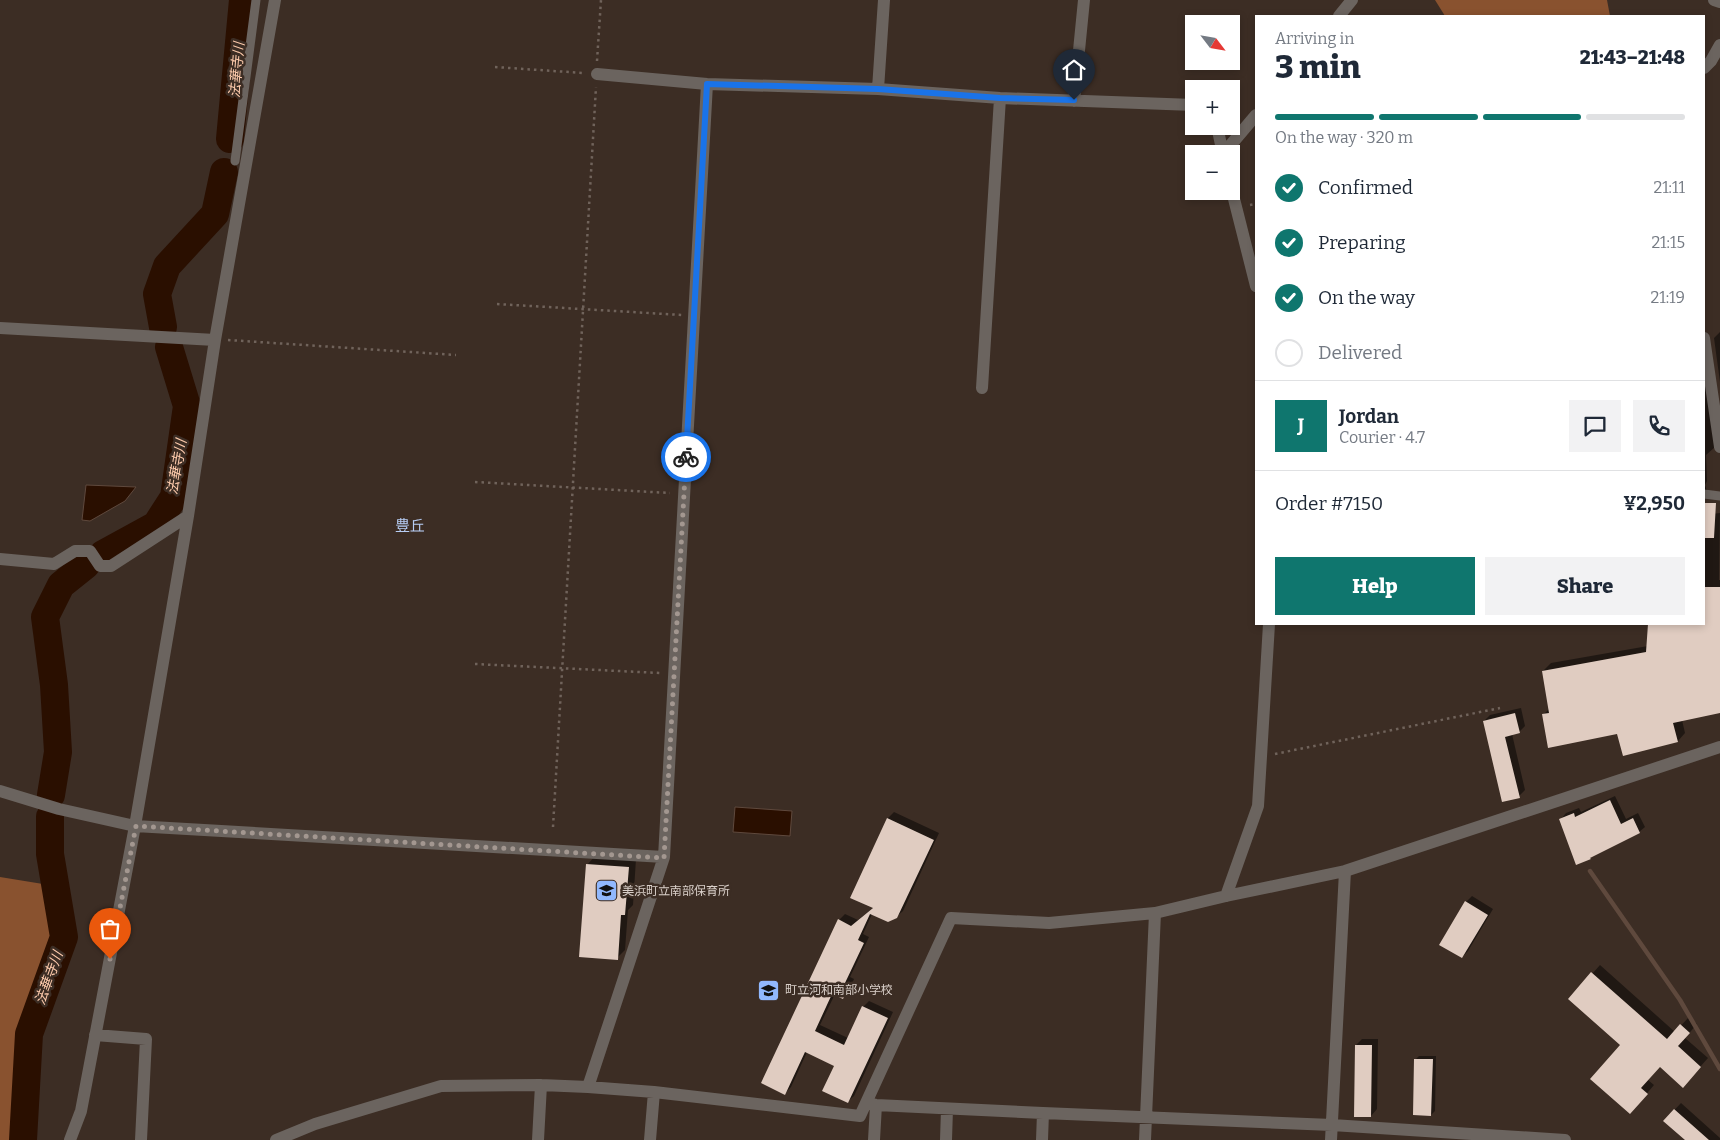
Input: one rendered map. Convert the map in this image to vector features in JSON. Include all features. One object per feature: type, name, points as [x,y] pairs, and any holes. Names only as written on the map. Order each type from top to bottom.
[{"type":"street","points":[[70,1140],[81,1111],[136,826],[188,516],[215,340],[274,0]]},
{"type":"street","points":[[878,89],[884,0]]},
{"type":"street","points":[[1074,100],[1084,0]]},
{"type":"street","points":[[1339,15],[1352,0]]},
{"type":"street","points":[[1714,0],[1720,2]]},
{"type":"street","points":[[1705,67],[1711,62],[1720,45]]},
{"type":"street","points":[[597,74],[707,84],[878,89],[1000,98],[1185,105]]},
{"type":"street","points":[[588,1087],[664,858],[707,84]]},
{"type":"street","points":[[982,388],[1000,98]]},
{"type":"street","points":[[1230,145],[1255,115]]},
{"type":"street","points":[[1234,200],[1255,282]]},
{"type":"street","points":[[0,328],[215,340]]},
{"type":"street","points":[[1705,345],[1720,446]]},
{"type":"street","points":[[0,559],[54,564],[75,550],[90,551],[100,566],[111,566],[188,516]]},
{"type":"street","points":[[1226,896],[1258,806],[1269,625]]},
{"type":"street","points":[[276,1140],[315,1124],[442,1086],[541,1085],[588,1087],[654,1092],[860,1116],[871,1104],[951,918],[1049,923],[1155,914],[1226,896],[1345,871],[1720,747]]},
{"type":"street","points":[[0,791],[59,809],[136,826],[664,858]]},
{"type":"street","points":[[1331,1140],[1345,871]]},
{"type":"street","points":[[1145,1140],[1155,914]]},
{"type":"street","points":[[96,1035],[146,1038],[141,1140]]},
{"type":"street","points":[[538,1140],[541,1085]]},
{"type":"street","points":[[650,1140],[654,1092]]},
{"type":"street","points":[[871,1104],[947,1109],[1332,1125],[1565,1140]]},
{"type":"street","points":[[871,1104],[874,1140]]},
{"type":"street","points":[[946,1140],[947,1109]]},
{"type":"street","points":[[1042,1140],[1043,1113]]},
{"type":"lane","points":[[235,161],[256,0]]},
{"type":"lane","points":[[1705,494],[1720,496]]},
{"type":"path","points":[[553,827],[601,0]]},
{"type":"path","points":[[495,67],[597,74]]},
{"type":"path","points":[[497,304],[693,315]]},
{"type":"path","points":[[215,340],[456,355]]},
{"type":"path","points":[[475,482],[684,494]]},
{"type":"path","points":[[475,664],[674,674]]},
{"type":"path","points":[[1261,757],[1500,708]]},
{"type":"shaded area","points":[[1435,0],[1607,0],[1610,15],[1444,15]]},
{"type":"shaded area","points":[[86,485],[136,487],[125,501],[90,521],[82,520]]},
{"type":"shaded area","points":[[735,807],[792,811],[790,836],[733,832]]},
{"type":"shaded area","points":[[0,877],[43,884],[52,933],[18,1034],[12,1140],[0,1140]]},
{"type":"building","points":[[1705,503],[1716,503],[1714,538],[1705,538]]},
{"type":"building","points":[[1705,587],[1720,587],[1720,713],[1673,723],[1678,742],[1623,756],[1617,734],[1548,748],[1542,714],[1549,713],[1542,671],[1646,652],[1648,625],[1705,625]]},
{"type":"building","points":[[1515,713],[1520,733],[1505,737],[1520,798],[1502,802],[1483,721]]},
{"type":"building","points":[[1610,800],[1621,824],[1633,818],[1640,833],[1576,865],[1559,819],[1574,813],[1575,817]]},
{"type":"building","points":[[887,818],[934,840],[897,918],[888,922],[870,914],[858,940],[864,943],[845,983],[849,985],[843,999],[832,994],[815,1031],[844,1045],[862,1006],[888,1018],[848,1103],[822,1091],[834,1066],[805,1052],[785,1095],[761,1083],[838,919],[851,926],[873,908],[850,898]]},
{"type":"building","name":"美浜町立南部保育所","points":[[586,864],[629,867],[625,915],[621,915],[618,960],[579,957]]},
{"type":"building","points":[[1465,901],[1488,915],[1462,958],[1439,945]]},
{"type":"building","points":[[1591,972],[1667,1039],[1680,1024],[1690,1033],[1678,1046],[1701,1067],[1683,1088],[1660,1067],[1641,1088],[1648,1094],[1630,1114],[1590,1079],[1620,1045],[1568,999]]},
{"type":"building","points":[[1355,1045],[1372,1045],[1371,1117],[1354,1117]]},
{"type":"building","points":[[1414,1059],[1433,1059],[1431,1116],[1413,1115]]},
{"type":"building","points":[[1674,1109],[1709,1140],[1685,1140],[1663,1121]]},
{"type":"waterway","name":"法華寺川","points":[[230,139],[243,0]]},
{"type":"waterway","name":"法華寺川","points":[[163,327],[157,294],[167,266],[215,214],[224,172]]},
{"type":"waterway","name":"法華寺川","points":[[103,554],[156,525],[174,497],[187,406],[169,347]]},
{"type":"waterway","name":"法華寺川","points":[[51,795],[58,752],[54,685],[45,617],[61,585],[86,565]]},
{"type":"waterway","name":"法華寺川","points":[[23,1140],[29,1034],[64,937],[50,854],[50,817]]},
{"type":"waterway","points":[[1590,871],[1680,1000],[1720,1069]]},
{"type":"way so far","points":[[110,959],[136,826],[664,858],[686,457]]},
{"type":"place","name":"美浜町立南部保育所","points":[[606,891]]},
{"type":"place","name":"町立河和南部小学校","points":[[769,990]]},
{"type":"district","name":"豊丘","points":[[410,526]]},
{"type":"route","points":[[686,457],[707,84],[878,89],[1000,98],[1074,100]]}]
